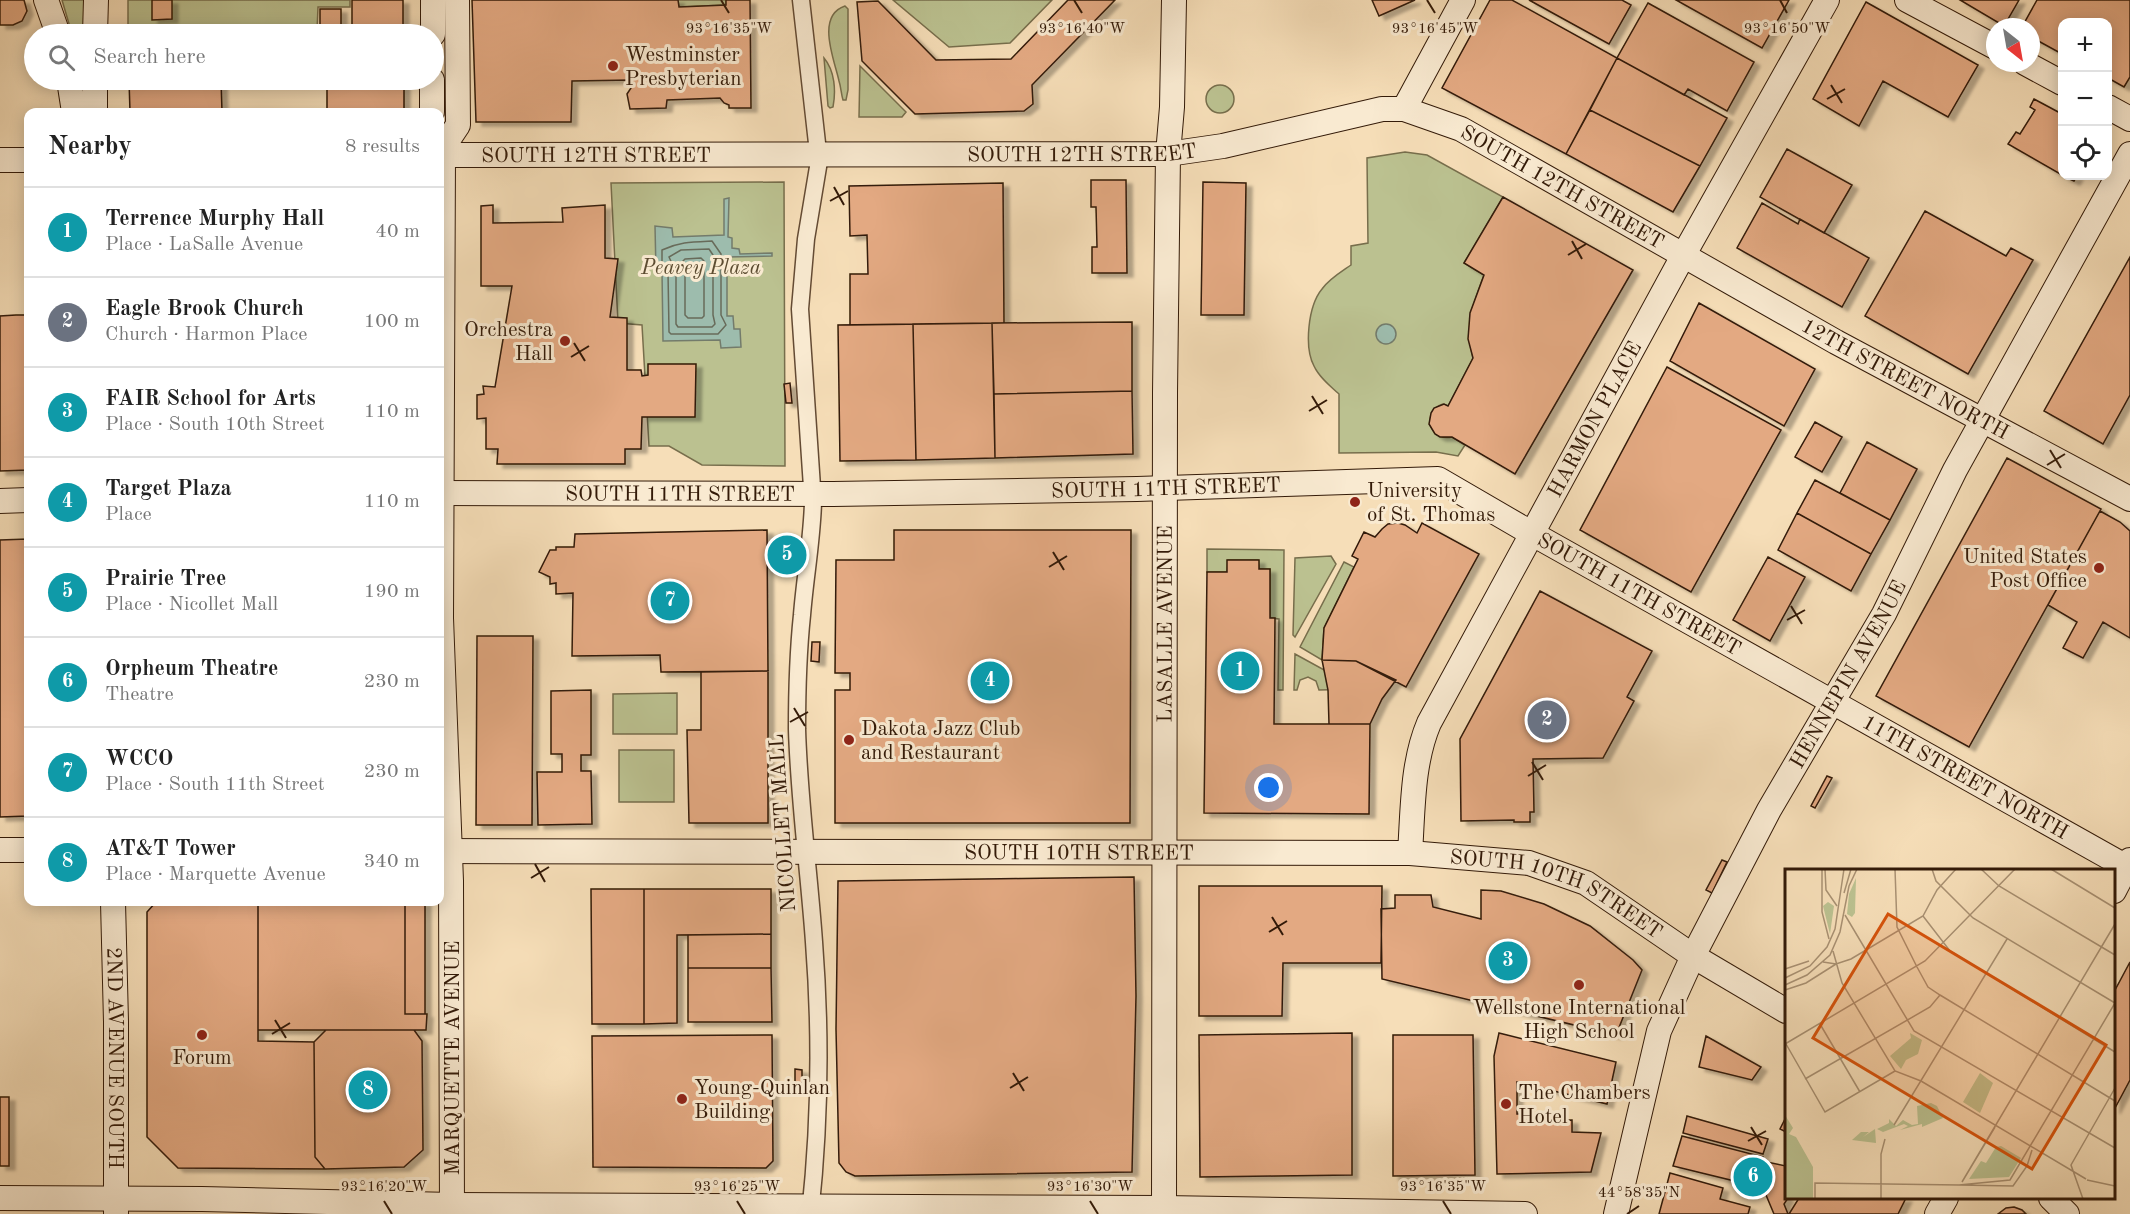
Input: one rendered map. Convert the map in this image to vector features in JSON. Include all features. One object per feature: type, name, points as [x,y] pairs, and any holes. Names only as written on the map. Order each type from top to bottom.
[{"type":"street","points":[[96,0],[96,24]]},
{"type":"street","points":[[433,0],[433,24]]},
{"type":"street","name":"MARQUETTE AVENUE","points":[[444,145],[458,125],[457,0]]},
{"type":"street","name":"NICOLLET MALL","points":[[801,0],[819,154],[806,239],[800,309],[812,526],[802,615],[797,699],[799,764],[814,943],[820,1066],[810,1210]]},
{"type":"street","name":"LASALLE AVENUE","points":[[1164,1211],[1165,488],[1168,154],[1172,107],[1174,0]]},
{"type":"street","points":[[1404,109],[1463,0]]},
{"type":"street","name":"HARMON PLACE","points":[[1410,853],[1418,756],[1422,739],[1530,533],[1827,0]]},
{"type":"street","points":[[1907,0],[1986,42]]},
{"type":"street","points":[[46,1],[54,24]]},
{"type":"street","points":[[2040,71],[2058,81]]},
{"type":"street","points":[[71,90],[73,108]]},
{"type":"street","points":[[95,90],[95,108]]},
{"type":"street","points":[[432,90],[432,108]]},
{"type":"street","name":"SOUTH 12TH STREET","points":[[444,149],[819,154],[1168,154],[1223,146],[1382,109],[1404,109],[1461,129],[1683,256]]},
{"type":"street","points":[[2112,109],[2130,119]]},
{"type":"street","name":"HENNEPIN AVENUE","points":[[1616,1214],[1659,1031],[1693,956],[1769,810],[1884,614],[1955,470],[2130,154]]},
{"type":"street","points":[[0,160],[24,160]]},
{"type":"street","name":"12TH STREET NORTH","points":[[1683,256],[2130,499]]},
{"type":"street","name":"SOUTH 11TH STREET","points":[[444,493],[812,494],[1165,488],[1438,478],[1530,533],[1833,701]]},
{"type":"street","points":[[0,501],[24,501]]},
{"type":"street","name":"11TH STREET NORTH","points":[[1833,701],[2129,865]]},
{"type":"street","name":"MARQUETTE AVENUE","points":[[444,790],[452,1210]]},
{"type":"street","points":[[0,850],[24,850]]},
{"type":"street","name":"SOUTH 10TH STREET","points":[[445,851],[1410,853],[1529,863],[1586,883],[1693,956],[1785,1010]]},
{"type":"street","points":[[2115,889],[2129,865]]},
{"type":"street","name":"2ND AVENUE SOUTH","points":[[113,906],[117,1033],[116,1206]]},
{"type":"street","points":[[0,1198],[116,1206],[452,1210],[1526,1214]]},
{"type":"street","points":[[1937,1214],[1945,1199]]},
{"type":"street","points":[[2053,1199],[2067,1214]]},
{"type":"green space","points":[[62,0],[85,0],[85,24],[69,24]]},
{"type":"green space","points":[[128,0],[350,0],[350,7],[318,7],[317,24],[128,24]]},
{"type":"green space","points":[[678,0],[726,0],[726,5],[679,7]]},
{"type":"green space","points":[[893,0],[1052,0],[1010,43],[949,47]]},
{"type":"green space","points":[[845,6],[848,9],[848,90],[846,100],[843,100],[831,51],[829,29],[836,11]]},
{"type":"green space","points":[[824,58],[834,81],[834,101],[833,107],[830,108],[828,106]]},
{"type":"green space","points":[[860,66],[906,112],[902,117],[859,117]]},
{"type":"green space","points":[[1220,85],[1230,89],[1234,99],[1230,109],[1220,113],[1210,109],[1206,99],[1210,89]]},
{"type":"green space","points":[[1405,152],[1427,155],[1503,197],[1464,263],[1484,275],[1471,316],[1470,335],[1473,358],[1448,406],[1443,404],[1436,408],[1430,419],[1433,431],[1438,435],[1452,437],[1465,445],[1458,456],[1436,452],[1339,453],[1339,394],[1316,370],[1309,348],[1309,327],[1317,296],[1328,282],[1351,265],[1351,246],[1368,243],[1367,158]]},
{"type":"green space","name":"Peavey Plaza","points":[[784,182],[785,466],[702,465],[669,446],[649,446],[642,325],[618,323],[611,183]]},
{"type":"green space","points":[[1207,549],[1284,550],[1283,690],[1278,690],[1279,619],[1270,618],[1270,569],[1259,569],[1258,560],[1228,560],[1227,572],[1207,572]]},
{"type":"green space","points":[[1331,556],[1336,564],[1295,637],[1293,635],[1295,558]]},
{"type":"green space","points":[[1344,562],[1354,567],[1324,628],[1322,660],[1300,647]]},
{"type":"green space","points":[[1295,654],[1359,689],[1319,690],[1316,681],[1308,677],[1300,680],[1297,690],[1294,690]]},
{"type":"green space","points":[[677,693],[677,734],[613,734],[613,694]]},
{"type":"green space","points":[[619,750],[674,750],[674,802],[619,802]]},
{"type":"water","points":[[729,198],[728,237],[732,238],[732,248],[739,249],[740,254],[772,253],[772,256],[727,257],[727,316],[733,316],[734,329],[740,329],[741,347],[721,348],[720,340],[663,341],[662,271],[656,271],[655,226],[672,228],[673,237],[724,235],[724,199]]},
{"type":"water","points":[[1382,324],[1390,324],[1396,330],[1396,338],[1390,344],[1382,344],[1376,338],[1376,330]]},
{"type":"building","points":[[0,0],[24,0],[27,11],[22,21],[13,25],[0,25]]},
{"type":"building","points":[[152,0],[172,0],[172,19],[152,20]]},
{"type":"building","points":[[352,0],[403,0],[403,24],[352,24]]},
{"type":"building","name":"Westminster Presbyterian","points":[[472,0],[678,0],[679,7],[726,5],[726,0],[750,0],[751,108],[729,108],[729,105],[720,98],[667,100],[666,108],[630,109],[627,94],[631,88],[631,80],[572,81],[571,122],[476,122]]},
{"type":"building","points":[[1068,0],[1115,0],[1032,85],[1033,104],[1024,111],[915,114],[862,61],[857,2],[878,1],[936,60],[1011,59]]},
{"type":"building","points":[[1372,0],[1415,0],[1379,16]]},
{"type":"building","points":[[1490,0],[1512,0],[1617,58],[1566,154],[1442,88]]},
{"type":"building","points":[[1529,0],[1622,0],[1631,5],[1609,44]]},
{"type":"building","points":[[1676,0],[1789,0],[1762,48]]},
{"type":"building","points":[[1960,0],[2019,0],[2009,18],[1990,18]]},
{"type":"building","points":[[2037,0],[2130,0],[2130,77],[2124,87],[2112,80],[2112,18],[2058,18],[2058,52],[2040,42],[2040,18],[2027,18]]},
{"type":"building","points":[[1866,2],[1978,65],[1948,117],[1883,81],[1859,126],[1813,99]]},
{"type":"building","points":[[1648,3],[1754,62],[1727,111],[1688,89],[1684,95],[1617,58]]},
{"type":"building","points":[[320,9],[341,9],[341,24],[320,24]]},
{"type":"building","points":[[1617,58],[1727,118],[1700,166],[1590,110]]},
{"type":"building","points":[[129,90],[221,90],[222,108],[130,108]]},
{"type":"building","points":[[327,90],[404,90],[404,108],[327,108]]},
{"type":"building","points":[[2034,99],[2058,112],[2058,173],[2008,144],[2016,132],[2020,134],[2035,110],[2030,107]]},
{"type":"building","points":[[1590,110],[1700,166],[1673,212],[1566,154]]},
{"type":"building","points":[[1787,149],[1852,185],[1824,233],[1760,197]]},
{"type":"building","points":[[1091,180],[1126,180],[1127,273],[1092,273],[1092,247],[1097,247],[1096,207],[1091,207]]},
{"type":"building","points":[[1203,182],[1246,183],[1244,315],[1201,315]]},
{"type":"building","points":[[1003,183],[1004,323],[850,325],[850,274],[868,274],[867,235],[850,236],[849,186]]},
{"type":"building","points":[[1503,197],[1633,270],[1515,474],[1452,437],[1440,437],[1435,434],[1429,424],[1434,408],[1444,404],[1448,406],[1473,358],[1468,339],[1470,313],[1484,275],[1464,263]]},
{"type":"building","points":[[1762,203],[1798,224],[1800,219],[1869,258],[1842,307],[1737,248]]},
{"type":"building","name":"Orchestra Hall","points":[[493,205],[493,223],[563,222],[562,208],[605,205],[605,258],[618,259],[610,317],[627,318],[627,370],[641,370],[642,376],[648,375],[648,364],[696,364],[695,417],[642,417],[641,449],[625,449],[625,464],[497,464],[498,449],[486,449],[486,418],[477,419],[477,395],[484,394],[483,386],[495,387],[512,286],[481,286],[481,206]]},
{"type":"building","points":[[1925,211],[2006,256],[2011,248],[2033,260],[1968,374],[1865,316]]},
{"type":"building","points":[[2130,257],[2130,395],[2103,444],[2044,411]]},
{"type":"building","points":[[1699,303],[1815,369],[1784,426],[1670,361]]},
{"type":"building","points":[[24,315],[24,470],[0,471],[0,316]]},
{"type":"building","points":[[1132,322],[1132,391],[994,394],[992,323]]},
{"type":"building","points":[[992,323],[995,458],[916,460],[913,324]]},
{"type":"building","points":[[913,324],[916,460],[840,461],[838,325]]},
{"type":"building","points":[[1667,367],[1781,430],[1691,592],[1580,530]]},
{"type":"building","points":[[790,383],[792,403],[786,403],[784,384]]},
{"type":"building","points":[[1132,391],[1133,454],[995,458],[994,394]]},
{"type":"building","points":[[1815,422],[1842,437],[1822,472],[1795,457]]},
{"type":"building","points":[[1867,442],[1917,469],[1890,520],[1840,493]]},
{"type":"building","points":[[2007,458],[2101,509],[1969,747],[1876,696]]},
{"type":"building","points":[[1815,480],[1890,520],[1871,554],[1797,513]]},
{"type":"building","name":"United States Post Office","points":[[2100,511],[2120,522],[2130,531],[2130,638],[2103,622],[2083,658],[2063,648],[2077,622],[2048,605]]},
{"type":"building","points":[[1797,513],[1871,554],[1851,591],[1778,550]]},
{"type":"building","points":[[1398,523],[1417,533],[1422,523],[1479,554],[1406,687],[1356,661],[1322,660],[1324,628],[1358,559],[1352,556],[1364,532],[1375,537],[1388,524]]},
{"type":"building","points":[[767,530],[768,671],[661,672],[660,655],[572,656],[573,593],[556,594],[556,583],[550,584],[550,577],[539,572],[550,550],[556,550],[556,547],[574,547],[575,534]]},
{"type":"building","points":[[894,530],[1131,530],[1130,823],[835,823],[835,690],[850,690],[850,673],[835,673],[836,560],[894,560]]},
{"type":"building","points":[[24,539],[24,816],[0,817],[0,540]]},
{"type":"building","points":[[1768,557],[1805,577],[1770,641],[1733,620]]},
{"type":"building","points":[[1227,560],[1259,560],[1259,569],[1270,569],[1270,618],[1275,618],[1274,724],[1370,724],[1369,814],[1204,813],[1207,572],[1227,572]]},
{"type":"building","points":[[1540,591],[1652,651],[1627,697],[1634,701],[1603,758],[1533,759],[1534,812],[1530,812],[1530,822],[1461,821],[1460,739]]},
{"type":"building","points":[[477,636],[533,636],[532,825],[476,825]]},
{"type":"building","points":[[812,642],[820,642],[819,662],[811,661]]},
{"type":"building","points":[[1322,660],[1356,661],[1396,680],[1382,699],[1370,724],[1329,724],[1328,690]]},
{"type":"building","points":[[768,671],[768,823],[689,823],[687,730],[701,730],[701,672]]},
{"type":"building","points":[[591,690],[591,755],[581,755],[581,771],[591,771],[592,824],[538,825],[537,772],[562,772],[562,754],[551,754],[551,691]]},
{"type":"building","points":[[1827,776],[1832,778],[1815,808],[1811,806]]},
{"type":"building","points":[[1722,860],[1727,862],[1712,893],[1706,890]]},
{"type":"building","points":[[1134,877],[1136,996],[1132,1172],[855,1176],[846,1172],[839,1163],[836,1029],[838,881]]},
{"type":"building","points":[[1199,886],[1382,886],[1381,963],[1283,963],[1282,1016],[1199,1016]]},
{"type":"building","points":[[591,889],[644,889],[644,1024],[592,1024]]},
{"type":"building","points":[[644,889],[771,889],[771,934],[677,935],[677,1023],[644,1024]]},
{"type":"building","points":[[1481,890],[1501,891],[1544,904],[1590,926],[1633,960],[1642,970],[1616,1035],[1382,979],[1381,909],[1395,908],[1395,895],[1431,895],[1433,907],[1481,919]]},
{"type":"building","name":"Forum","points":[[152,906],[258,906],[258,1041],[314,1042],[315,1157],[325,1169],[178,1168],[147,1137],[147,912]]},
{"type":"building","points":[[258,906],[405,906],[405,1014],[427,1014],[426,1030],[258,1030]]},
{"type":"building","points":[[405,906],[425,906],[425,1014],[405,1014]]},
{"type":"building","points":[[771,934],[771,968],[688,968],[688,935]]},
{"type":"building","points":[[2130,962],[2130,1080],[2115,1108],[2115,990]]},
{"type":"building","points":[[688,968],[771,968],[772,1022],[688,1022]]},
{"type":"building","points":[[326,1030],[414,1030],[422,1041],[423,1150],[404,1167],[325,1169],[315,1157],[314,1042]]},
{"type":"building","points":[[1352,1033],[1352,1175],[1200,1177],[1199,1035]]},
{"type":"building","name":"The Chambers Hotel","points":[[1499,1033],[1616,1062],[1607,1104],[1517,1082],[1517,1114],[1522,1114],[1524,1121],[1572,1120],[1572,1132],[1601,1133],[1591,1172],[1497,1174],[1494,1056]]},
{"type":"building","name":"Young-Quinlan Building","points":[[772,1035],[773,1161],[766,1168],[593,1167],[592,1036]]},
{"type":"building","points":[[1393,1035],[1473,1035],[1475,1175],[1393,1176]]},
{"type":"building","points":[[1706,1036],[1761,1067],[1752,1080],[1699,1067]]},
{"type":"building","points":[[795,1069],[802,1070],[802,1089],[795,1089]]},
{"type":"building","points":[[0,1097],[9,1097],[9,1166],[0,1166]]},
{"type":"building","points":[[1687,1116],[1768,1139],[1763,1154],[1683,1133]]},
{"type":"building","points":[[1785,1119],[1785,1132],[1780,1129]]},
{"type":"building","points":[[1682,1136],[1763,1157],[1762,1161],[1785,1166],[1785,1199],[1787,1199],[1784,1204],[1788,1214],[1774,1214],[1763,1188],[1673,1166]]},
{"type":"building","points":[[1670,1173],[1723,1188],[1720,1199],[1750,1207],[1748,1214],[1659,1214]]},
{"type":"building","points":[[1798,1199],[1906,1199],[1898,1214],[1789,1214]]},
{"type":"building","points":[[2014,1207],[2026,1214],[1998,1214],[2006,1208]]},
{"type":"place","name":"Westminster Presbyterian","points":[[613,66]]},
{"type":"place","name":"Orchestra Hall","points":[[565,341]]},
{"type":"place","name":"University of St. Thomas","points":[[1355,502]]},
{"type":"place","name":"Prairie Tree","points":[[787,555]]},
{"type":"place","name":"United States Post Office","points":[[2099,568]]},
{"type":"place","name":"WCCO","points":[[670,601]]},
{"type":"place","name":"Terrence Murphy Hall","points":[[1240,671]]},
{"type":"place","name":"Target Plaza","points":[[990,681]]},
{"type":"place","name":"Eagle Brook Church","points":[[1547,720]]},
{"type":"place","name":"Dakota Jazz Club and Restaurant","points":[[849,740]]},
{"type":"place","name":"FAIR School for Arts","points":[[1508,961]]},
{"type":"place","name":"Wellstone International High School","points":[[1579,985]]},
{"type":"place","name":"Forum","points":[[202,1035]]},
{"type":"place","name":"AT&T Tower","points":[[368,1090]]},
{"type":"place","name":"Young-Quinlan Building","points":[[682,1099]]},
{"type":"place","name":"The Chambers Hotel","points":[[1506,1104]]},
{"type":"place","name":"Orpheum Theatre","points":[[1753,1177]]}]
